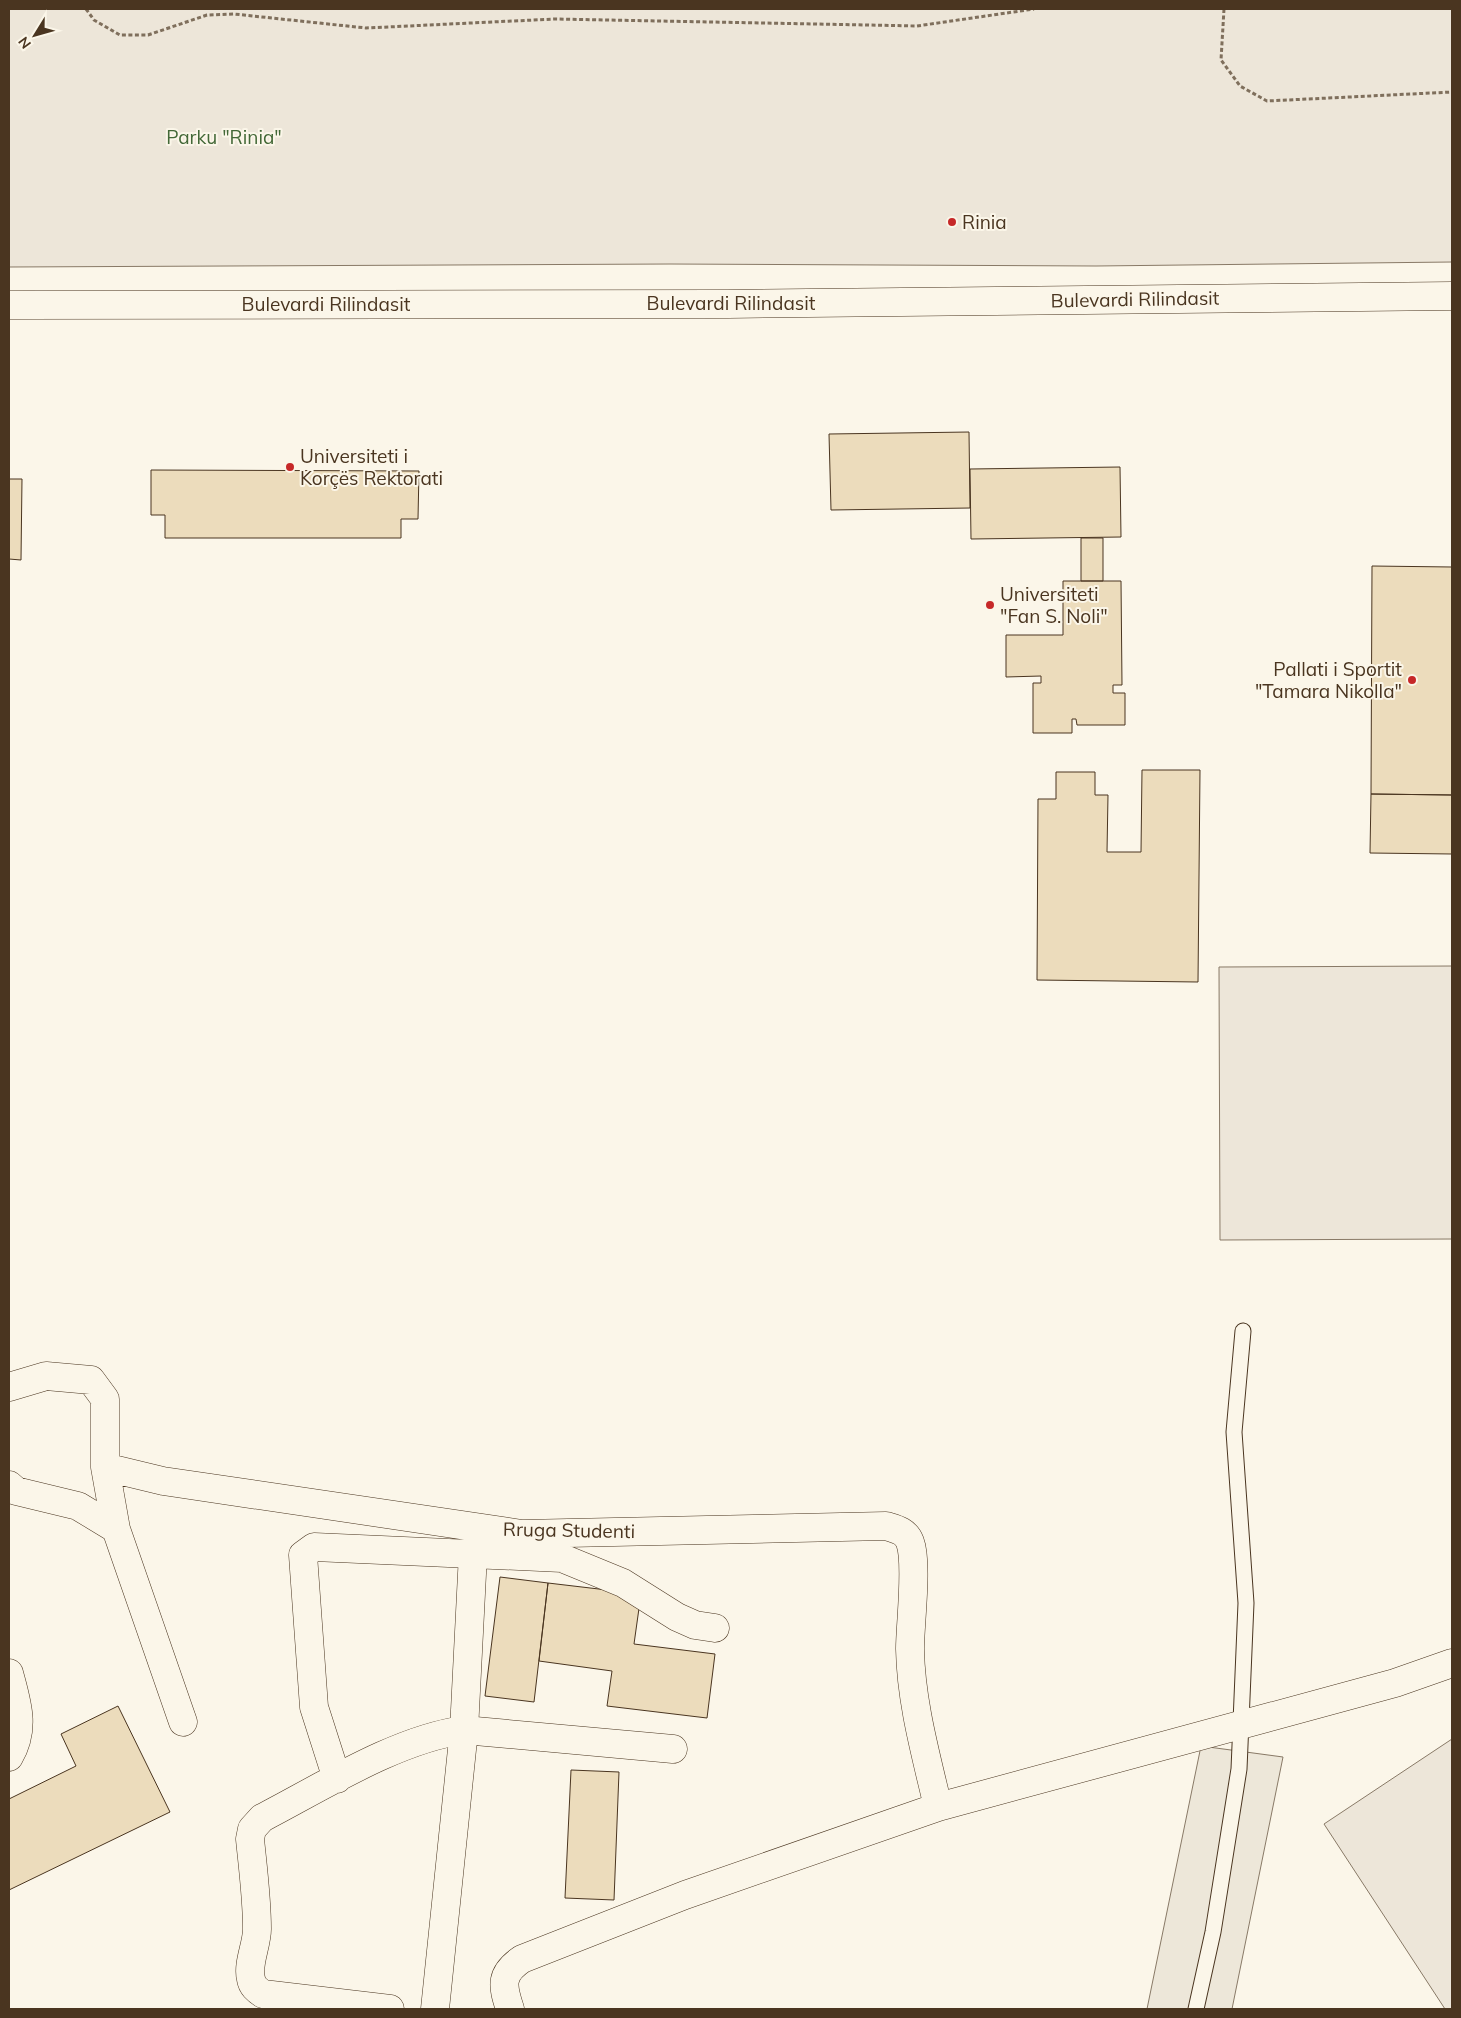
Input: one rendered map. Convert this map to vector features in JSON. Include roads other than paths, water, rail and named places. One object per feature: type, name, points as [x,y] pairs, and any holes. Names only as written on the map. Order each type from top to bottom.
[{"type":"street","name":"Bulevardi Rilindasit","points":[[9,305],[718,304],[1452,296]]},
{"type":"street","points":[[9,1387],[46,1376],[91,1380],[105,1399],[105,1467],[116,1529],[183,1722]]},
{"type":"street","name":"Rruga Studenti","points":[[105,1467],[163,1481],[522,1534],[886,1526],[900,1530],[907,1536],[912,1554],[911,1659],[917,1713],[938,1807]]},
{"type":"street","points":[[9,1485],[16,1490],[78,1506],[116,1529]]},
{"type":"street","points":[[337,1779],[314,1707],[303,1555],[314,1547],[562,1558],[623,1583],[676,1617],[696,1625],[715,1628]]},
{"type":"street","points":[[434,2009],[464,1730],[473,1554]]},
{"type":"street","points":[[510,2009],[504,1991],[505,1978],[509,1968],[522,1959],[685,1896],[938,1807],[1395,1683],[1452,1663]]},
{"type":"street","points":[[9,1673],[20,1712],[16,1738],[9,1757]]},
{"type":"street","points":[[390,2009],[263,1994],[255,1988],[251,1980],[257,1932],[257,1902],[250,1839],[252,1829],[262,1818],[409,1743],[464,1730],[673,1749]]},
{"type":"lane","points":[[1196,2009],[1213,1932],[1239,1769],[1246,1604],[1234,1432],[1243,1331]]},
{"type":"place","name":"Rinia","points":[[952,222]]},
{"type":"place","name":"Universiteti i Korçës Rektorati","points":[[290,467]]},
{"type":"place","name":"Universiteti \"Fan S. Noli\"","points":[[990,605]]},
{"type":"place","name":"Pallati i Sportit \"Tamara Nikolla\"","points":[[1412,680]]},
{"type":"park label","name":"Parku \"Rinia\"","points":[[224,137]]}]
